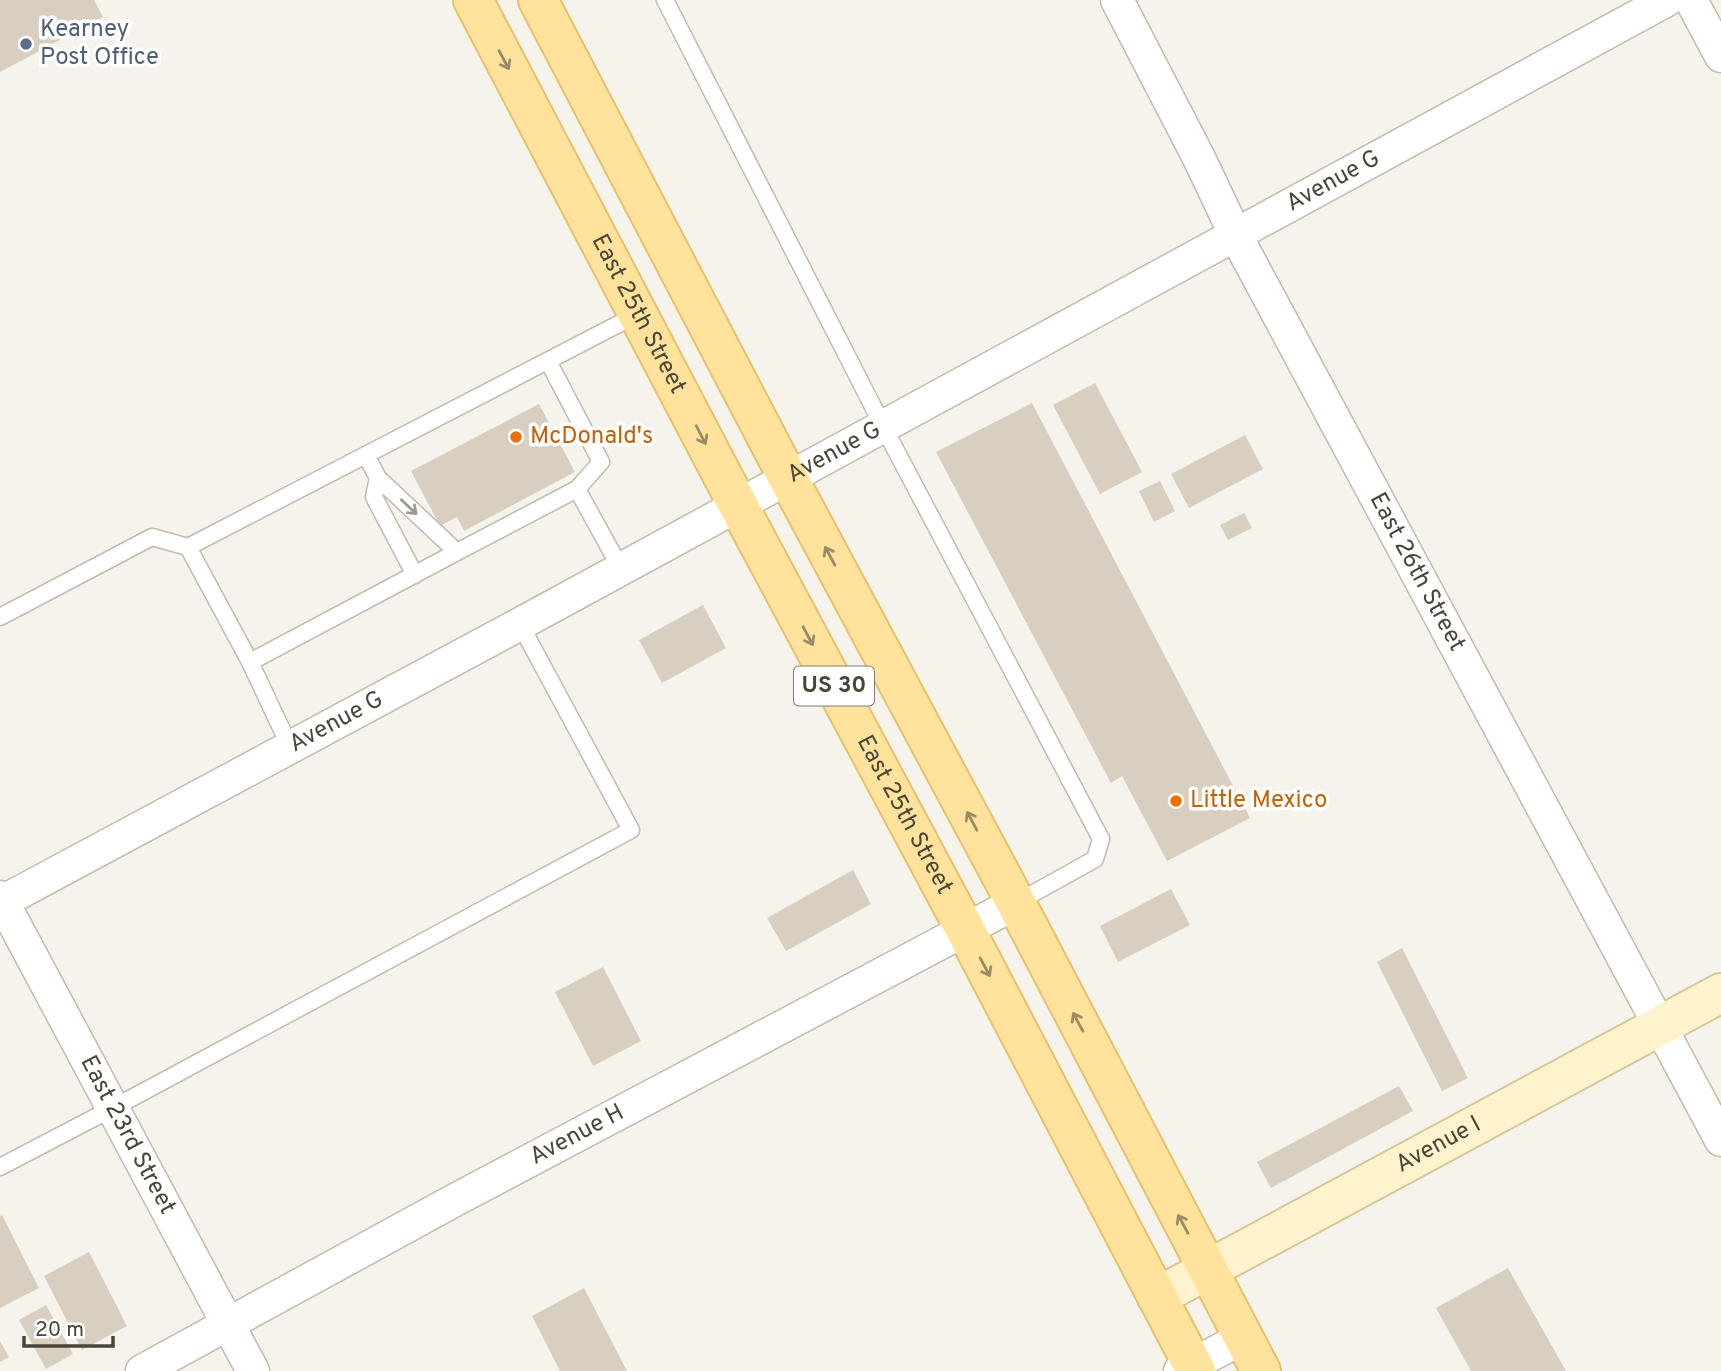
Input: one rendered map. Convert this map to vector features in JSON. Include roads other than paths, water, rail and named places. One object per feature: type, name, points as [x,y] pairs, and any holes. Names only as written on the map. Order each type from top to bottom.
[{"type":"main road","name":"East 25th Street","points":[[473,0],[738,505],[966,931],[1157,1297],[1190,1369]]},
{"type":"main road","name":"US 30","points":[[538,0],[1261,1371]]},
{"type":"street","name":"East 26th Street","points":[[1116,0],[1236,234],[1721,1140]]},
{"type":"street","name":"Avenue G","points":[[1,901],[520,624],[1667,0]]},
{"type":"street","points":[[1692,0],[1721,56]]},
{"type":"street","name":"East 23rd Street","points":[[1,901],[253,1371]]},
{"type":"street","name":"Avenue H","points":[[142,1371],[467,1194],[1016,903]]},
{"type":"street","name":"Avenue I","points":[[1157,1297],[1721,993]]},
{"type":"street","points":[[1190,1369],[1243,1338]]},
{"type":"lane","points":[[665,0],[883,426],[1101,839],[1095,859],[1016,903]]},
{"type":"lane","points":[[0,617],[152,537],[188,547],[638,314]]},
{"type":"lane","points":[[250,662],[577,489],[601,462],[548,361]]},
{"type":"lane","points":[[366,455],[378,478],[457,552]]},
{"type":"lane","points":[[378,478],[374,497],[415,575]]},
{"type":"lane","points":[[577,489],[621,569]]},
{"type":"lane","points":[[188,547],[250,662],[290,747]]},
{"type":"lane","points":[[0,1167],[631,830],[520,624]]},
{"type":"place","name":"Kearney Post Office","points":[[26,44]]},
{"type":"place","name":"McDonald's","points":[[516,437]]},
{"type":"place","name":"Little Mexico","points":[[1176,801]]}]
